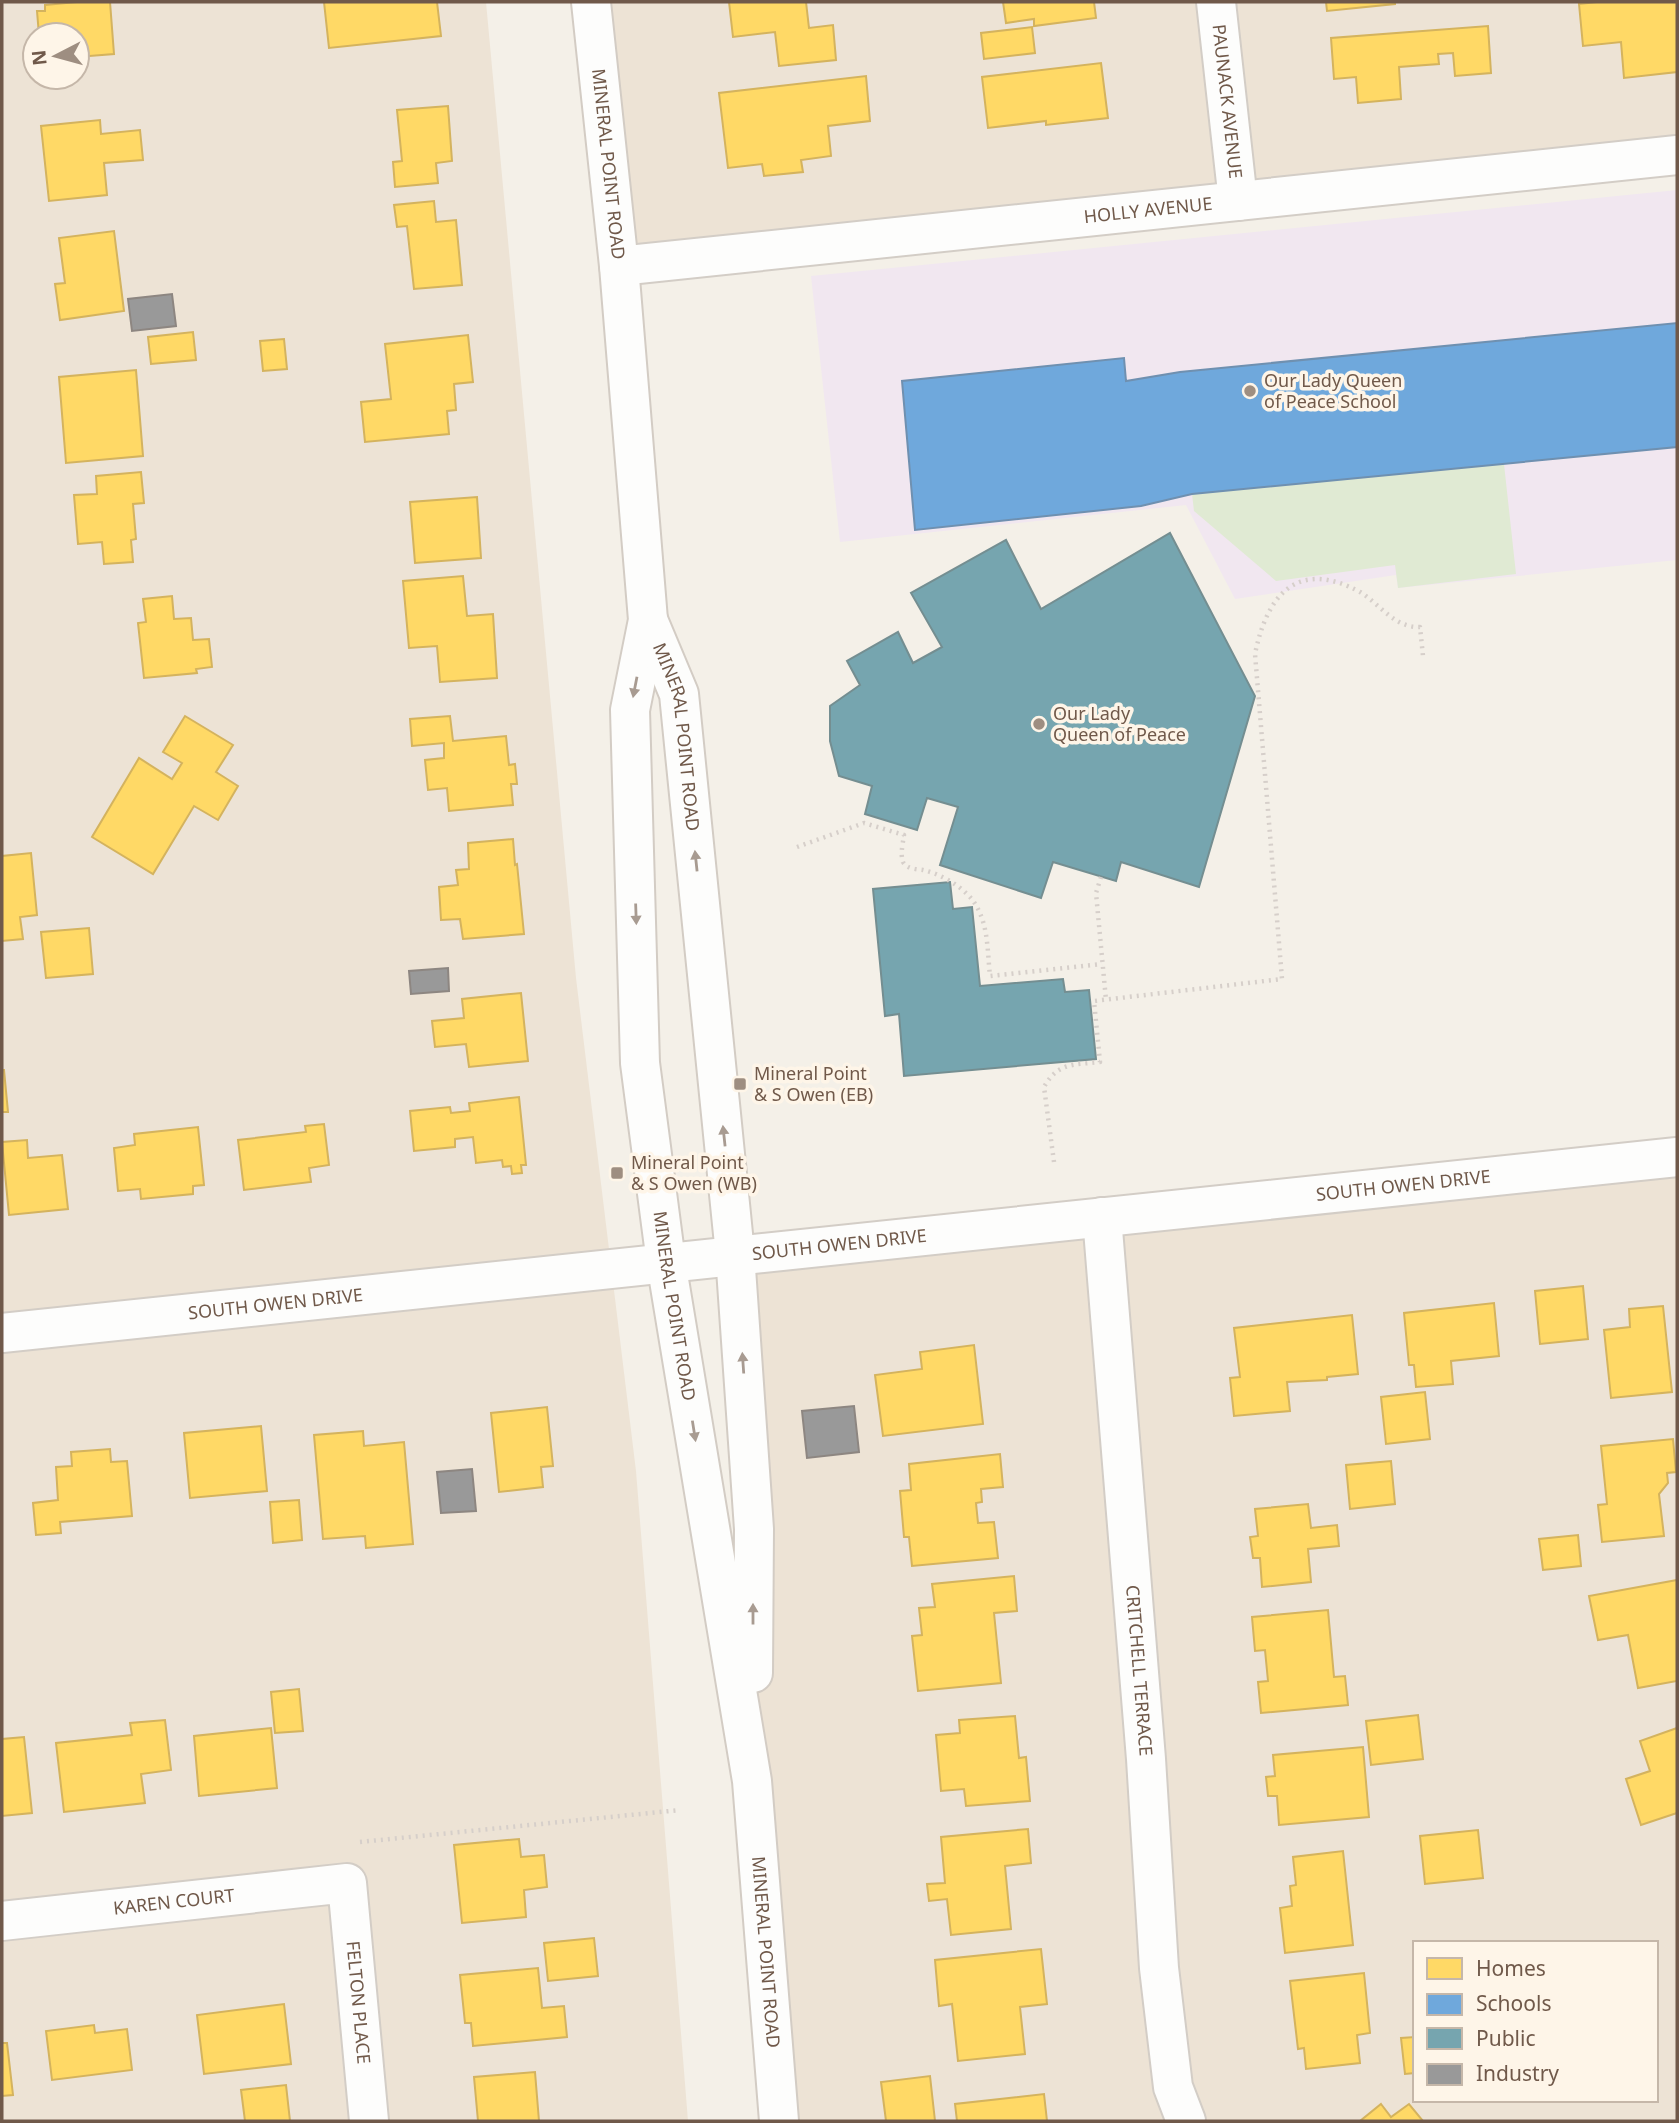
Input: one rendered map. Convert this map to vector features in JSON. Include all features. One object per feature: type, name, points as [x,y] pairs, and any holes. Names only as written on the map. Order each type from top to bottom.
[{"type":"street","name":"MINERAL POINT ROAD","points":[[591,2],[619,266],[648,620],[630,710],[639,1050],[666,1262],[752,1780],[779,2121]]},
{"type":"street","name":"PAUNACK AVENUE","points":[[1216,2],[1238,201]]},
{"type":"street","name":"HOLLY AVENUE","points":[[619,266],[1677,155]]},
{"type":"street","name":"MINERAL POINT ROAD","points":[[648,620],[679,694],[735,1254],[754,1529],[752,1780]]},
{"type":"street","name":"SOUTH OWEN DRIVE","points":[[2,1333],[1677,1157]]},
{"type":"street","name":"CRITCHELL TERRACE","points":[[1102,1217],[1146,1759],[1159,1968],[1172,2087],[1186,2121]]},
{"type":"street","name":"KAREN COURT","points":[[2,1921],[347,1883]]},
{"type":"street","name":"FELTON PLACE","points":[[347,1883],[369,2121]]},
{"type":"path","points":[[1054,1162],[1044,1087],[1050,1076],[1059,1068],[1100,1062],[1094,1001],[1282,979],[1255,654],[1260,628],[1270,605],[1289,586],[1310,580],[1328,579],[1361,593],[1398,622],[1420,627],[1423,656]]},
{"type":"path","points":[[797,847],[864,823],[904,835],[902,852],[904,863],[909,868],[942,876],[970,897],[984,922],[990,976],[1102,964]]},
{"type":"path","points":[[1101,877],[1096,893],[1106,999]]},
{"type":"path","points":[[347,1883],[343,1843],[680,1811]]},
{"type":"shaded area","points":[[2,2],[486,2],[576,978],[636,1471],[688,2121],[2,2121]]},
{"type":"shaded area","points":[[591,2],[1677,2],[1677,155],[619,266]]},
{"type":"shaded area","name":"Our Lady Queen of Peace School","points":[[1677,190],[1677,560],[1398,588],[1396,575],[1235,599],[1186,505],[840,542],[811,276]]},
{"type":"shaded area","points":[[1677,1157],[1677,2121],[779,2121],[752,1781],[735,1254]]},
{"type":"green space","points":[[1504,464],[1516,574],[1398,588],[1395,565],[1276,581],[1194,511],[1192,494]]},
{"type":"building: Homes","points":[[110,2],[114,54],[91,56],[91,21],[38,21],[37,11],[45,11],[45,5]]},
{"type":"building: Homes","points":[[324,2],[437,2],[441,36],[329,48]]},
{"type":"building: Homes","points":[[729,2],[806,2],[809,28],[833,25],[836,60],[779,66],[775,32],[733,37]]},
{"type":"building: Homes","points":[[1003,2],[1094,2],[1096,18],[1034,26],[1034,19],[1006,23]]},
{"type":"building: Homes","points":[[1326,2],[1395,2],[1395,4],[1327,11]]},
{"type":"building: Homes","points":[[1677,2],[1677,72],[1624,78],[1621,42],[1583,46],[1579,4]]},
{"type":"building: Homes","points":[[1488,26],[1491,73],[1455,76],[1453,53],[1438,54],[1439,64],[1399,67],[1401,99],[1358,103],[1356,77],[1334,79],[1331,38]]},
{"type":"building: Homes","points":[[1032,27],[1035,53],[984,59],[981,33]]},
{"type":"building: Homes","points":[[1101,63],[1108,118],[1046,125],[1046,121],[988,128],[982,77]]},
{"type":"building: Homes","points":[[866,76],[870,121],[828,126],[831,156],[801,160],[803,172],[764,176],[762,164],[728,168],[719,93]]},
{"type":"building: Homes","points":[[448,106],[452,161],[436,163],[438,183],[395,187],[393,162],[402,161],[397,110]]},
{"type":"building: Homes","points":[[100,120],[101,134],[140,130],[143,160],[104,163],[107,195],[49,201],[41,126]]},
{"type":"building: Homes","points":[[434,201],[436,222],[456,220],[462,285],[414,289],[407,226],[397,227],[394,205]]},
{"type":"building: Homes","points":[[114,231],[124,311],[60,320],[55,284],[65,283],[59,238]]},
{"type":"building: Homes","points":[[193,332],[196,360],[151,364],[148,337]]},
{"type":"building: Homes","points":[[468,335],[473,382],[454,384],[456,410],[447,411],[449,434],[365,442],[361,402],[391,399],[385,344]]},
{"type":"building: Homes","points":[[284,339],[287,369],[263,371],[260,341]]},
{"type":"building: Homes","points":[[136,370],[143,456],[66,463],[59,377]]},
{"type":"building: Homes","points":[[141,472],[144,503],[133,504],[136,539],[131,540],[133,562],[104,564],[102,542],[78,544],[74,495],[97,494],[96,476]]},
{"type":"building: Homes","points":[[477,497],[481,558],[415,563],[410,502]]},
{"type":"building: Homes","points":[[463,576],[467,616],[493,614],[497,678],[440,682],[437,646],[409,648],[403,581]]},
{"type":"building: Homes","points":[[172,596],[174,619],[191,618],[193,640],[209,639],[212,667],[196,669],[197,673],[144,678],[138,623],[146,622],[143,599]]},
{"type":"building: Homes","points":[[185,716],[233,745],[216,772],[238,786],[218,820],[194,806],[153,874],[92,837],[139,758],[172,779],[182,763],[163,752]]},
{"type":"building: Homes","points":[[450,716],[453,741],[506,736],[509,765],[515,764],[517,784],[511,784],[513,805],[449,811],[447,788],[428,790],[425,760],[444,758],[444,743],[412,746],[410,719]]},
{"type":"building: Homes","points":[[513,839],[524,934],[463,939],[460,919],[441,920],[439,887],[458,885],[456,870],[469,869],[468,843]]},
{"type":"building: Homes","points":[[31,853],[37,915],[20,917],[23,939],[2,941],[2,856]]},
{"type":"building: Homes","points":[[89,928],[93,974],[46,978],[41,932]]},
{"type":"building: Homes","points":[[521,993],[528,1061],[469,1067],[466,1044],[435,1047],[432,1021],[464,1018],[462,999]]},
{"type":"building: Homes","points":[[4,1070],[8,1112],[2,1112]]},
{"type":"building: Homes","points":[[519,1097],[526,1165],[521,1165],[522,1173],[512,1174],[511,1166],[503,1167],[502,1160],[476,1163],[473,1137],[455,1139],[455,1147],[414,1151],[410,1111],[450,1107],[451,1113],[470,1111],[469,1103]]},
{"type":"building: Homes","points":[[324,1124],[329,1165],[309,1168],[311,1182],[244,1190],[238,1140],[306,1132],[305,1126]]},
{"type":"building: Homes","points":[[198,1127],[204,1185],[193,1186],[193,1194],[141,1199],[140,1189],[118,1191],[114,1148],[135,1145],[134,1134]]},
{"type":"building: Homes","points":[[27,1140],[28,1158],[62,1155],[68,1209],[9,1215],[2,1142]]},
{"type":"building: Homes","points":[[1583,1286],[1588,1339],[1540,1344],[1535,1291]]},
{"type":"building: Homes","points":[[1494,1303],[1499,1356],[1451,1361],[1453,1384],[1416,1387],[1414,1365],[1409,1365],[1404,1313]]},
{"type":"building: Homes","points":[[1663,1306],[1672,1392],[1611,1398],[1604,1330],[1630,1327],[1629,1309]]},
{"type":"building: Homes","points":[[1352,1315],[1358,1374],[1327,1377],[1327,1380],[1287,1382],[1290,1411],[1234,1416],[1230,1378],[1240,1377],[1234,1328]]},
{"type":"building: Homes","points":[[974,1345],[983,1424],[883,1436],[875,1375],[922,1369],[920,1352]]},
{"type":"building: Homes","points":[[1425,1392],[1430,1439],[1386,1444],[1381,1397]]},
{"type":"building: Homes","points":[[547,1407],[553,1466],[541,1467],[543,1487],[499,1492],[491,1413]]},
{"type":"building: Homes","points":[[261,1426],[267,1491],[190,1498],[184,1433]]},
{"type":"building: Homes","points":[[363,1431],[364,1446],[404,1442],[413,1544],[366,1548],[365,1536],[323,1539],[314,1435]]},
{"type":"building: Homes","points":[[1673,1439],[1676,1472],[1667,1473],[1668,1483],[1659,1494],[1664,1536],[1602,1542],[1598,1505],[1607,1504],[1601,1446]]},
{"type":"building: Homes","points":[[110,1449],[111,1462],[127,1461],[132,1516],[60,1522],[61,1533],[36,1535],[33,1503],[58,1500],[56,1467],[72,1466],[71,1452]]},
{"type":"building: Homes","points":[[1000,1454],[1003,1487],[981,1489],[982,1502],[976,1503],[978,1523],[994,1522],[998,1558],[912,1566],[909,1537],[904,1537],[900,1491],[911,1490],[909,1464]]},
{"type":"building: Homes","points":[[1391,1461],[1395,1504],[1350,1509],[1346,1465]]},
{"type":"building: Homes","points":[[299,1500],[302,1540],[273,1543],[270,1502]]},
{"type":"building: Homes","points":[[1308,1504],[1311,1528],[1337,1525],[1339,1546],[1308,1549],[1311,1582],[1262,1587],[1260,1558],[1253,1558],[1250,1537],[1258,1536],[1255,1509]]},
{"type":"building: Homes","points":[[1578,1535],[1581,1566],[1543,1570],[1539,1539]]},
{"type":"building: Homes","points":[[1014,1576],[1017,1611],[994,1613],[1001,1683],[918,1691],[912,1636],[922,1635],[919,1608],[935,1607],[932,1584]]},
{"type":"building: Homes","points":[[1677,1580],[1677,1681],[1638,1688],[1628,1635],[1598,1640],[1589,1596]]},
{"type":"building: Homes","points":[[1328,1610],[1334,1677],[1345,1676],[1348,1705],[1261,1713],[1258,1682],[1268,1681],[1265,1650],[1255,1651],[1252,1617]]},
{"type":"building: Homes","points":[[299,1689],[303,1731],[275,1733],[271,1692]]},
{"type":"building: Homes","points":[[1418,1715],[1423,1759],[1371,1765],[1366,1721]]},
{"type":"building: Homes","points":[[1015,1716],[1019,1758],[1026,1757],[1030,1801],[966,1806],[964,1789],[941,1791],[936,1735],[960,1733],[959,1720]]},
{"type":"building: Homes","points":[[165,1720],[171,1770],[141,1774],[145,1803],[64,1812],[56,1743],[132,1735],[130,1723]]},
{"type":"building: Homes","points":[[271,1728],[277,1788],[199,1796],[194,1736]]},
{"type":"building: Homes","points":[[1677,1728],[1677,1813],[1641,1825],[1626,1779],[1650,1771],[1640,1741]]},
{"type":"building: Homes","points":[[24,1737],[32,1813],[2,1816],[2,1739]]},
{"type":"building: Homes","points":[[1363,1747],[1369,1817],[1279,1825],[1277,1796],[1268,1796],[1266,1777],[1275,1776],[1273,1755]]},
{"type":"building: Homes","points":[[1028,1829],[1031,1863],[1005,1866],[1011,1929],[951,1935],[947,1899],[929,1901],[927,1884],[945,1883],[941,1837]]},
{"type":"building: Homes","points":[[1478,1830],[1483,1878],[1425,1884],[1420,1836]]},
{"type":"building: Homes","points":[[519,1839],[521,1857],[544,1855],[547,1887],[524,1890],[526,1917],[462,1923],[454,1845]]},
{"type":"building: Homes","points":[[1343,1851],[1353,1945],[1285,1953],[1280,1908],[1292,1906],[1290,1886],[1296,1885],[1293,1857]]},
{"type":"building: Homes","points":[[594,1938],[598,1976],[548,1981],[544,1943]]},
{"type":"building: Homes","points":[[1041,1949],[1047,2004],[1020,2007],[1025,2054],[958,2061],[952,2004],[939,2006],[935,1960]]},
{"type":"building: Homes","points":[[538,1968],[542,2008],[564,2006],[567,2037],[473,2046],[471,2023],[465,2023],[460,1975]]},
{"type":"building: Homes","points":[[1364,1973],[1370,2033],[1357,2035],[1360,2063],[1306,2069],[1304,2048],[1298,2049],[1290,1981]]},
{"type":"building: Homes","points":[[284,2004],[291,2064],[204,2074],[197,2015]]},
{"type":"building: Homes","points":[[94,2025],[95,2033],[127,2029],[132,2070],[52,2080],[46,2031]]},
{"type":"building: Homes","points":[[1413,2037],[1413,2073],[1405,2074],[1401,2038]]},
{"type":"building: Homes","points":[[2,2043],[7,2043],[13,2095],[2,2096]]},
{"type":"building: Homes","points":[[535,2072],[539,2121],[478,2121],[474,2077]]},
{"type":"building: Homes","points":[[930,2076],[935,2121],[886,2121],[881,2082]]},
{"type":"building: Homes","points":[[286,2085],[290,2121],[245,2121],[241,2090]]},
{"type":"building: Homes","points":[[1044,2094],[1047,2121],[957,2121],[955,2104]]},
{"type":"building: Homes","points":[[1381,2104],[1391,2117],[1409,2104],[1423,2121],[1360,2121]]},
{"type":"building: Schools","points":[[1677,323],[1677,447],[1192,494],[1141,506],[915,530],[902,381],[1124,358],[1126,381],[1180,372]]},
{"type":"building: Public","name":"Our Lady Queen of Peace","points":[[1170,533],[1255,696],[1199,887],[1121,862],[1116,881],[1053,862],[1041,898],[940,865],[958,807],[927,798],[917,830],[865,814],[872,786],[839,776],[830,741],[830,706],[860,685],[847,661],[898,632],[913,663],[942,647],[911,593],[1006,540],[1041,609]]},
{"type":"building: Public","points":[[950,882],[953,909],[972,907],[980,986],[1063,979],[1065,992],[1089,990],[1096,1059],[904,1076],[899,1014],[885,1016],[873,889]]},
{"type":"building: Industry","points":[[172,294],[176,326],[132,331],[128,299]]},
{"type":"building: Industry","points":[[448,968],[449,991],[411,994],[409,971]]},
{"type":"building: Industry","points":[[854,1406],[859,1452],[807,1458],[802,1411]]},
{"type":"building: Industry","points":[[472,1469],[476,1511],[441,1513],[437,1472]]},
{"type":"place","name":"Our Lady Queen of Peace School","points":[[1250,391]]},
{"type":"place","name":"Our Lady Queen of Peace","points":[[1039,724]]},
{"type":"place","name":"Mineral Point & S Owen (EB)","points":[[740,1084]]},
{"type":"place","name":"Mineral Point & S Owen (WB)","points":[[617,1173]]}]
